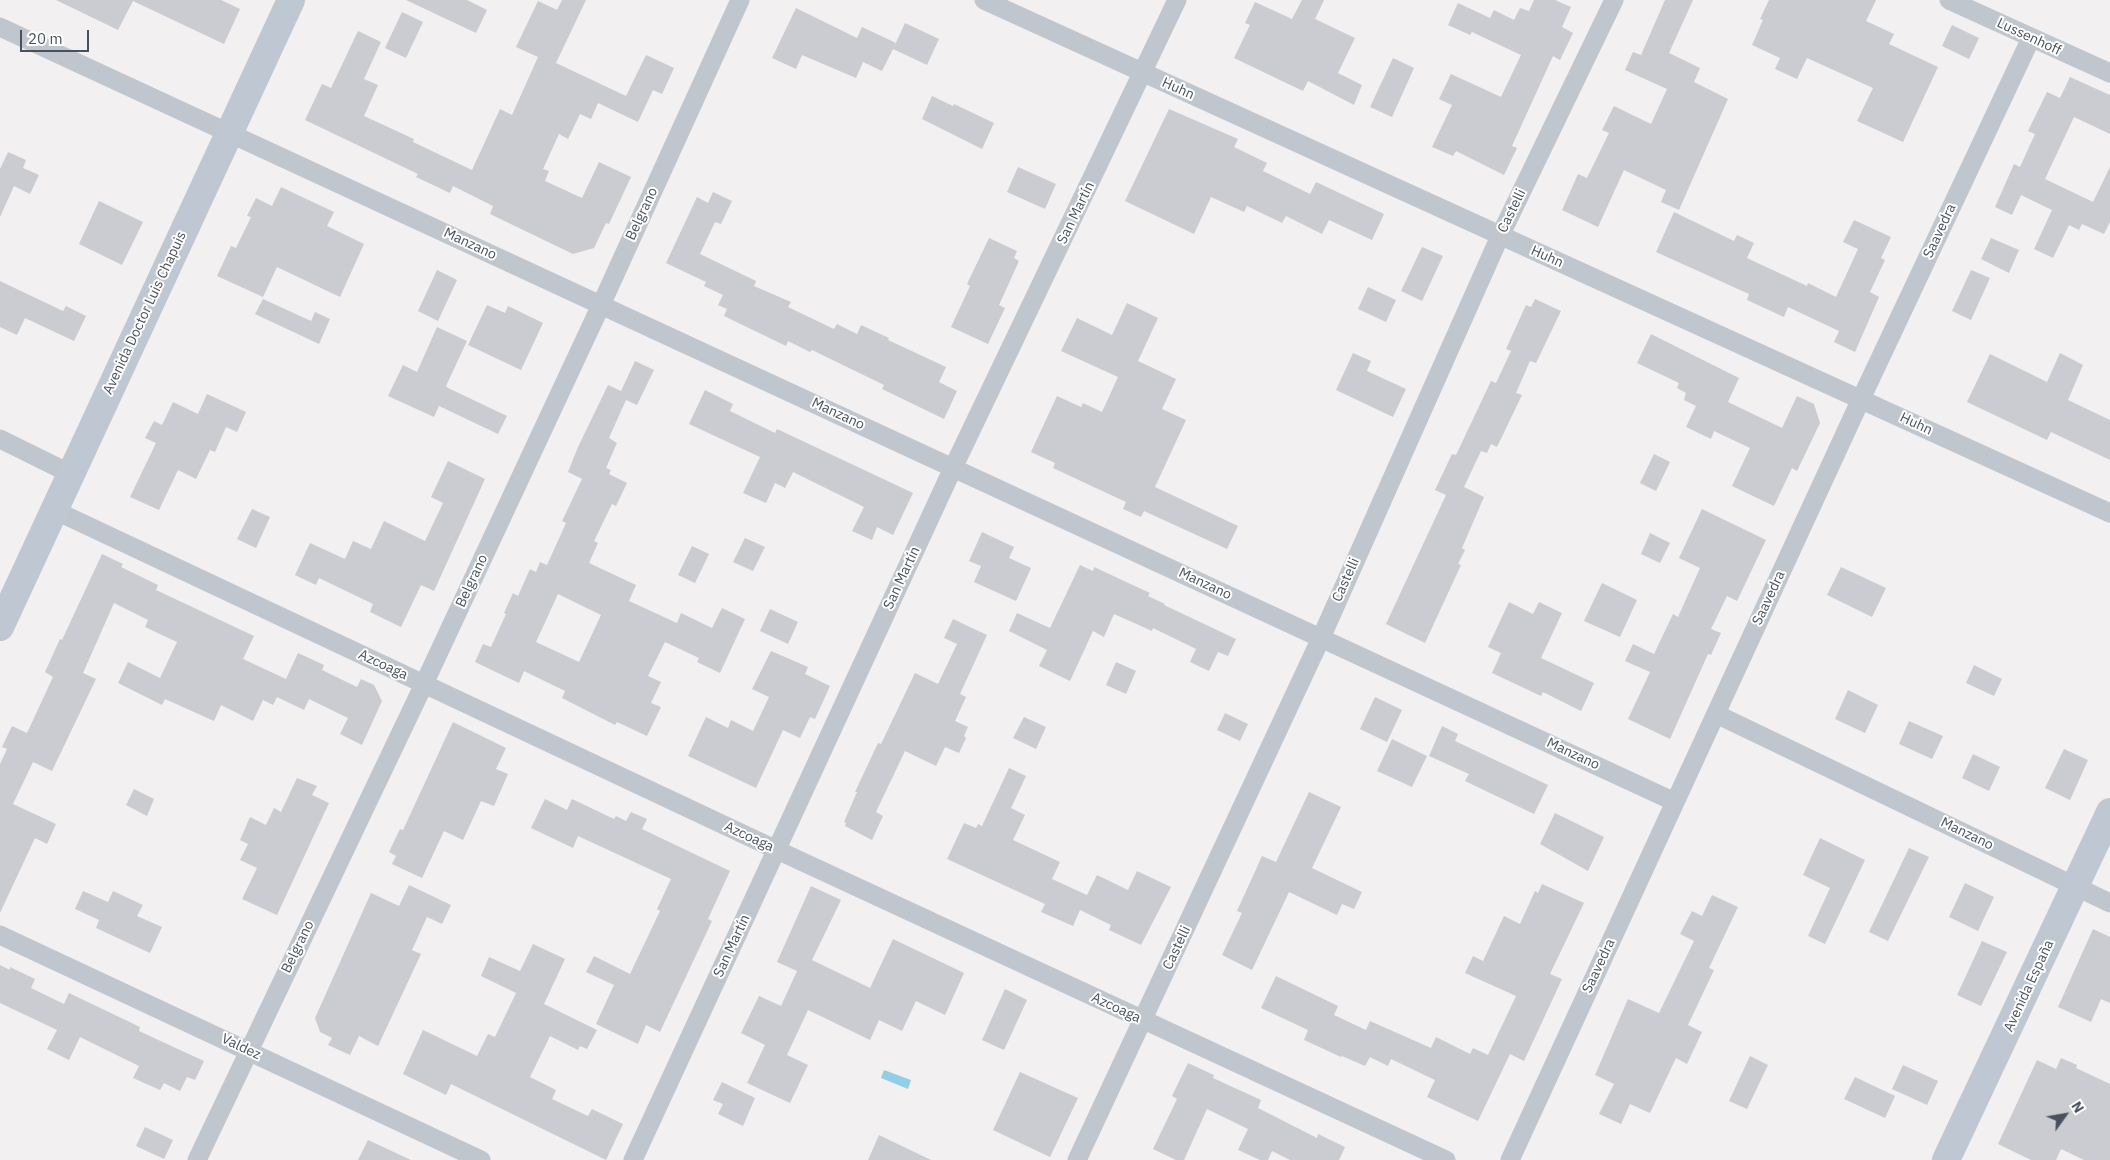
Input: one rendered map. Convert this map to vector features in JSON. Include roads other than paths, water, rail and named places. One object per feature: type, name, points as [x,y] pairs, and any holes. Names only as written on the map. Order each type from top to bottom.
[{"type":"main road","name":"Avenida Doctor Luis Chapuis","points":[[0,627],[291,0]]},
{"type":"main road","name":"Avenida España","points":[[1946,1160],[2110,812]]},
{"type":"street","name":"Belgrano","points":[[197,1160],[424,684],[601,305],[740,0]]},
{"type":"street","name":"Huhn","points":[[984,0],[2110,513]]},
{"type":"street","name":"San Martín","points":[[634,1160],[953,468],[1177,0]]},
{"type":"street","name":"Castelli","points":[[1077,1160],[1321,638],[1500,236],[1614,0]]},
{"type":"street","name":"Lussenhoff","points":[[1949,0],[2110,74]]},
{"type":"street","name":"Manzano","points":[[0,26],[1675,802]]},
{"type":"street","name":"Saavedra","points":[[1510,1160],[1861,399],[2031,38]]},
{"type":"street","points":[[0,439],[71,474]]},
{"type":"street","name":"Azcoaga","points":[[54,510],[777,850],[1446,1160]]},
{"type":"street","name":"Manzano","points":[[1716,714],[2110,903]]},
{"type":"street","name":"Valdez","points":[[0,935],[481,1160]]},
{"type":"water","points":[[884,1070],[911,1080],[908,1089],[881,1078]]}]
